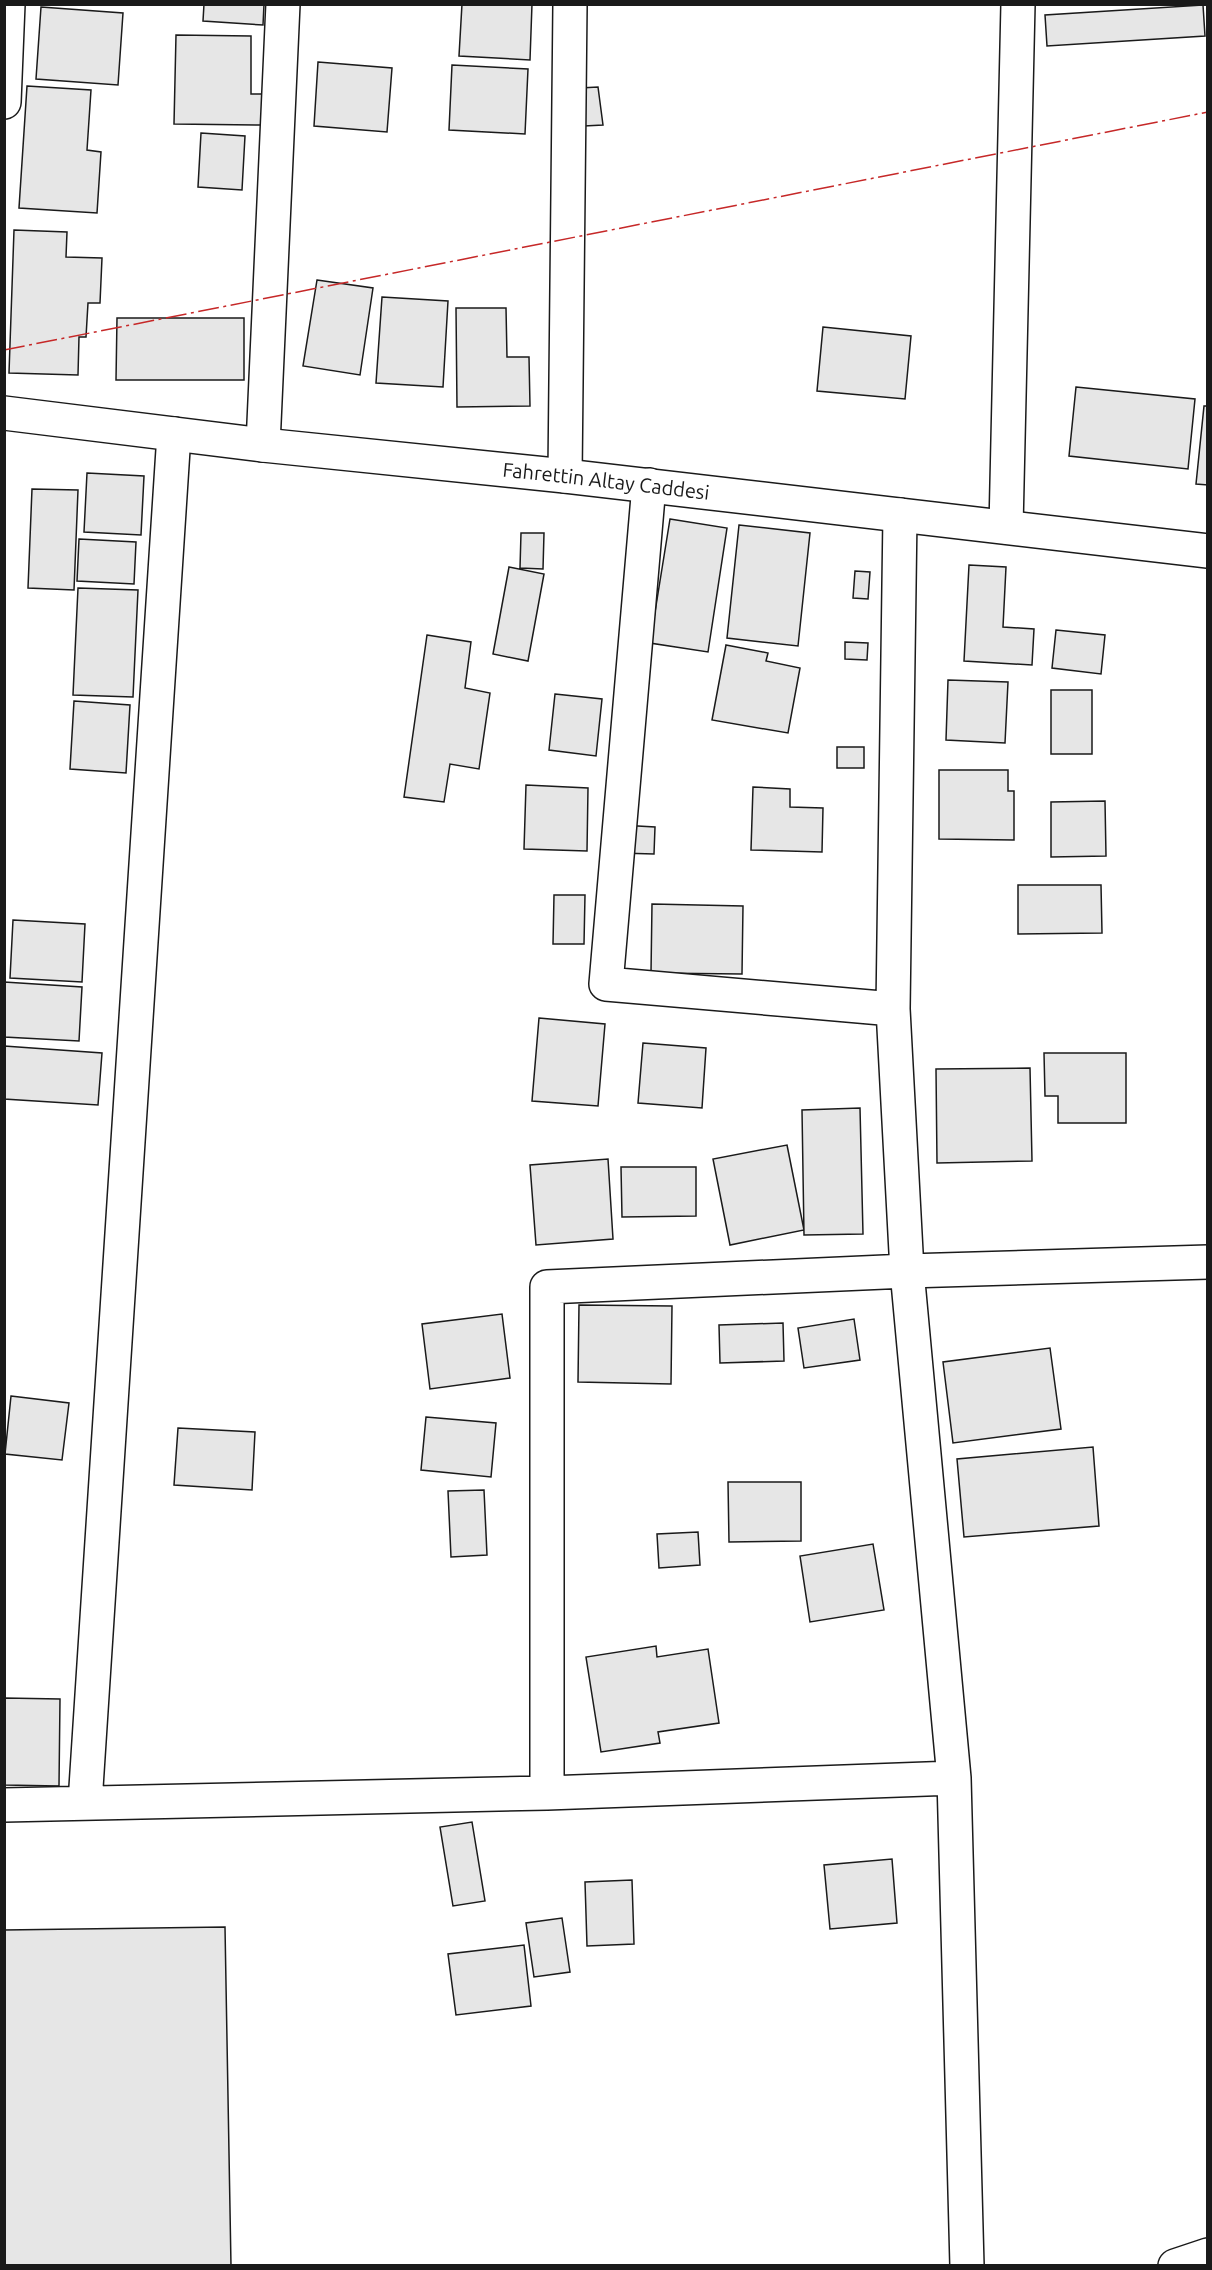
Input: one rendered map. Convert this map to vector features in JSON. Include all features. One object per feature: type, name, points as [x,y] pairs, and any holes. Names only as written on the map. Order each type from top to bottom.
[{"type":"street","points":[[4,102],[8,4]]},
{"type":"street","points":[[263,445],[283,4]]},
{"type":"street","points":[[566,476],[570,4]]},
{"type":"street","points":[[1006,527],[1018,4]]},
{"type":"street","name":"Fahrettin Altay Caddesi","points":[[4,413],[263,445],[649,485],[1208,551]]},
{"type":"street","points":[[85,1803],[174,434]]},
{"type":"street","points":[[649,485],[606,984],[892,1009]]},
{"type":"street","points":[[900,515],[892,1009],[907,1271],[954,1778],[967,2265]]},
{"type":"street","points":[[547,1793],[547,1287],[907,1271],[1208,1262]]},
{"type":"street","points":[[4,1805],[547,1793],[954,1778]]},
{"type":"street","points":[[1174,2265],[1208,2255]]},
{"type":"building","points":[[204,4],[264,4],[263,25],[203,21]]},
{"type":"building","points":[[462,4],[532,4],[530,60],[459,56]]},
{"type":"building","points":[[1203,5],[1205,36],[1047,46],[1045,15]]},
{"type":"building","points":[[41,7],[123,13],[118,85],[36,79]]},
{"type":"building","points":[[176,35],[251,36],[251,94],[265,94],[264,125],[174,124]]},
{"type":"building","points":[[318,62],[392,68],[387,132],[314,126]]},
{"type":"building","points":[[452,65],[528,69],[525,134],[449,130]]},
{"type":"building","points":[[27,86],[91,90],[87,150],[101,152],[97,213],[19,208]]},
{"type":"building","points":[[598,87],[603,125],[584,126],[580,88]]},
{"type":"building","points":[[201,133],[245,136],[242,190],[198,187]]},
{"type":"building","points":[[14,230],[67,232],[66,257],[102,258],[100,303],[88,303],[86,337],[79,337],[78,375],[9,373]]},
{"type":"building","points":[[317,280],[373,288],[360,375],[303,366]]},
{"type":"building","points":[[382,297],[448,301],[443,387],[376,383]]},
{"type":"building","points":[[456,308],[506,308],[507,357],[529,357],[530,406],[457,407]]},
{"type":"building","points":[[117,318],[244,318],[244,380],[116,380]]},
{"type":"building","points":[[823,327],[911,336],[905,399],[817,391]]},
{"type":"building","points":[[1076,387],[1195,399],[1188,469],[1069,456]]},
{"type":"building","points":[[1204,406],[1208,406],[1208,485],[1196,484]]},
{"type":"building","points":[[87,473],[144,476],[141,535],[84,532]]},
{"type":"building","points":[[32,489],[78,490],[74,590],[28,588]]},
{"type":"building","points":[[670,519],[727,528],[708,652],[650,643]]},
{"type":"building","points":[[739,525],[810,533],[798,646],[727,638]]},
{"type":"building","points":[[521,533],[544,533],[543,569],[520,568]]},
{"type":"building","points":[[79,539],[136,542],[134,584],[77,581]]},
{"type":"building","points":[[969,565],[1006,567],[1003,627],[1034,629],[1032,665],[964,661]]},
{"type":"building","points":[[509,567],[544,574],[528,661],[493,654]]},
{"type":"building","points":[[855,571],[870,572],[868,599],[853,598]]},
{"type":"building","points":[[78,588],[138,590],[133,697],[73,695]]},
{"type":"building","points":[[1056,630],[1105,635],[1101,674],[1052,668]]},
{"type":"building","points":[[427,635],[471,642],[465,688],[490,693],[479,769],[450,764],[444,802],[404,797]]},
{"type":"building","points":[[845,642],[868,643],[867,660],[845,659]]},
{"type":"building","points":[[726,645],[768,653],[766,661],[800,668],[788,733],[712,720]]},
{"type":"building","points":[[948,680],[1008,682],[1005,743],[946,740]]},
{"type":"building","points":[[1051,690],[1092,690],[1092,754],[1051,754]]},
{"type":"building","points":[[555,694],[602,699],[596,756],[549,750]]},
{"type":"building","points":[[74,701],[130,705],[126,773],[70,769]]},
{"type":"building","points":[[837,747],[864,747],[864,768],[837,768]]},
{"type":"building","points":[[939,770],[1008,770],[1008,791],[1014,791],[1014,840],[939,839]]},
{"type":"building","points":[[526,785],[588,788],[587,851],[524,849]]},
{"type":"building","points":[[753,787],[790,789],[790,807],[823,808],[822,852],[751,850]]},
{"type":"building","points":[[1105,801],[1106,856],[1051,857],[1051,802]]},
{"type":"building","points":[[620,825],[655,827],[654,854],[619,853]]},
{"type":"building","points":[[1018,885],[1101,885],[1102,933],[1018,934]]},
{"type":"building","points":[[554,895],[585,895],[584,944],[553,944]]},
{"type":"building","points":[[652,904],[743,906],[742,974],[651,973]]},
{"type":"building","points":[[13,920],[85,924],[82,982],[10,978]]},
{"type":"building","points":[[4,982],[82,987],[79,1041],[4,1037]]},
{"type":"building","points":[[539,1018],[605,1024],[598,1106],[532,1101]]},
{"type":"building","points":[[643,1043],[706,1048],[702,1108],[638,1103]]},
{"type":"building","points":[[4,1046],[102,1053],[98,1105],[4,1099]]},
{"type":"building","points":[[1044,1053],[1126,1053],[1126,1123],[1058,1123],[1058,1096],[1045,1096]]},
{"type":"building","points":[[1030,1068],[1032,1161],[937,1163],[936,1069]]},
{"type":"building","points":[[860,1108],[863,1234],[804,1235],[802,1110]]},
{"type":"building","points":[[787,1145],[804,1230],[730,1245],[713,1159]]},
{"type":"building","points":[[608,1159],[613,1239],[536,1245],[530,1165]]},
{"type":"building","points":[[621,1167],[696,1167],[696,1216],[622,1217]]},
{"type":"building","points":[[579,1305],[672,1306],[671,1384],[578,1382]]},
{"type":"building","points":[[502,1314],[510,1378],[430,1389],[422,1324]]},
{"type":"building","points":[[854,1319],[860,1360],[804,1368],[798,1328]]},
{"type":"building","points":[[783,1323],[784,1361],[720,1363],[719,1325]]},
{"type":"building","points":[[1050,1348],[1061,1429],[953,1443],[943,1362]]},
{"type":"building","points":[[11,1396],[69,1403],[62,1460],[5,1454]]},
{"type":"building","points":[[426,1417],[496,1423],[491,1477],[421,1470]]},
{"type":"building","points":[[178,1428],[255,1432],[252,1490],[174,1485]]},
{"type":"building","points":[[1093,1447],[1099,1526],[964,1537],[957,1459]]},
{"type":"building","points":[[728,1482],[801,1482],[801,1541],[729,1542]]},
{"type":"building","points":[[484,1490],[487,1555],[451,1557],[448,1491]]},
{"type":"building","points":[[698,1532],[700,1565],[659,1568],[657,1534]]},
{"type":"building","points":[[873,1544],[884,1610],[810,1622],[800,1556]]},
{"type":"building","points":[[656,1646],[657,1657],[708,1649],[719,1723],[658,1732],[660,1743],[601,1752],[586,1657]]},
{"type":"building","points":[[4,1698],[60,1699],[59,1786],[4,1785]]},
{"type":"building","points":[[472,1822],[485,1901],[453,1906],[440,1827]]},
{"type":"building","points":[[892,1859],[897,1923],[830,1929],[824,1865]]},
{"type":"building","points":[[632,1880],[634,1944],[587,1946],[585,1882]]},
{"type":"building","points":[[562,1918],[570,1972],[534,1977],[526,1923]]},
{"type":"building","points":[[225,1927],[231,2266],[4,2266],[4,1930]]},
{"type":"building","points":[[524,1945],[531,2006],[456,2015],[448,1954]]},
{"type":"power","points":[[4,350],[1208,112]]}]
